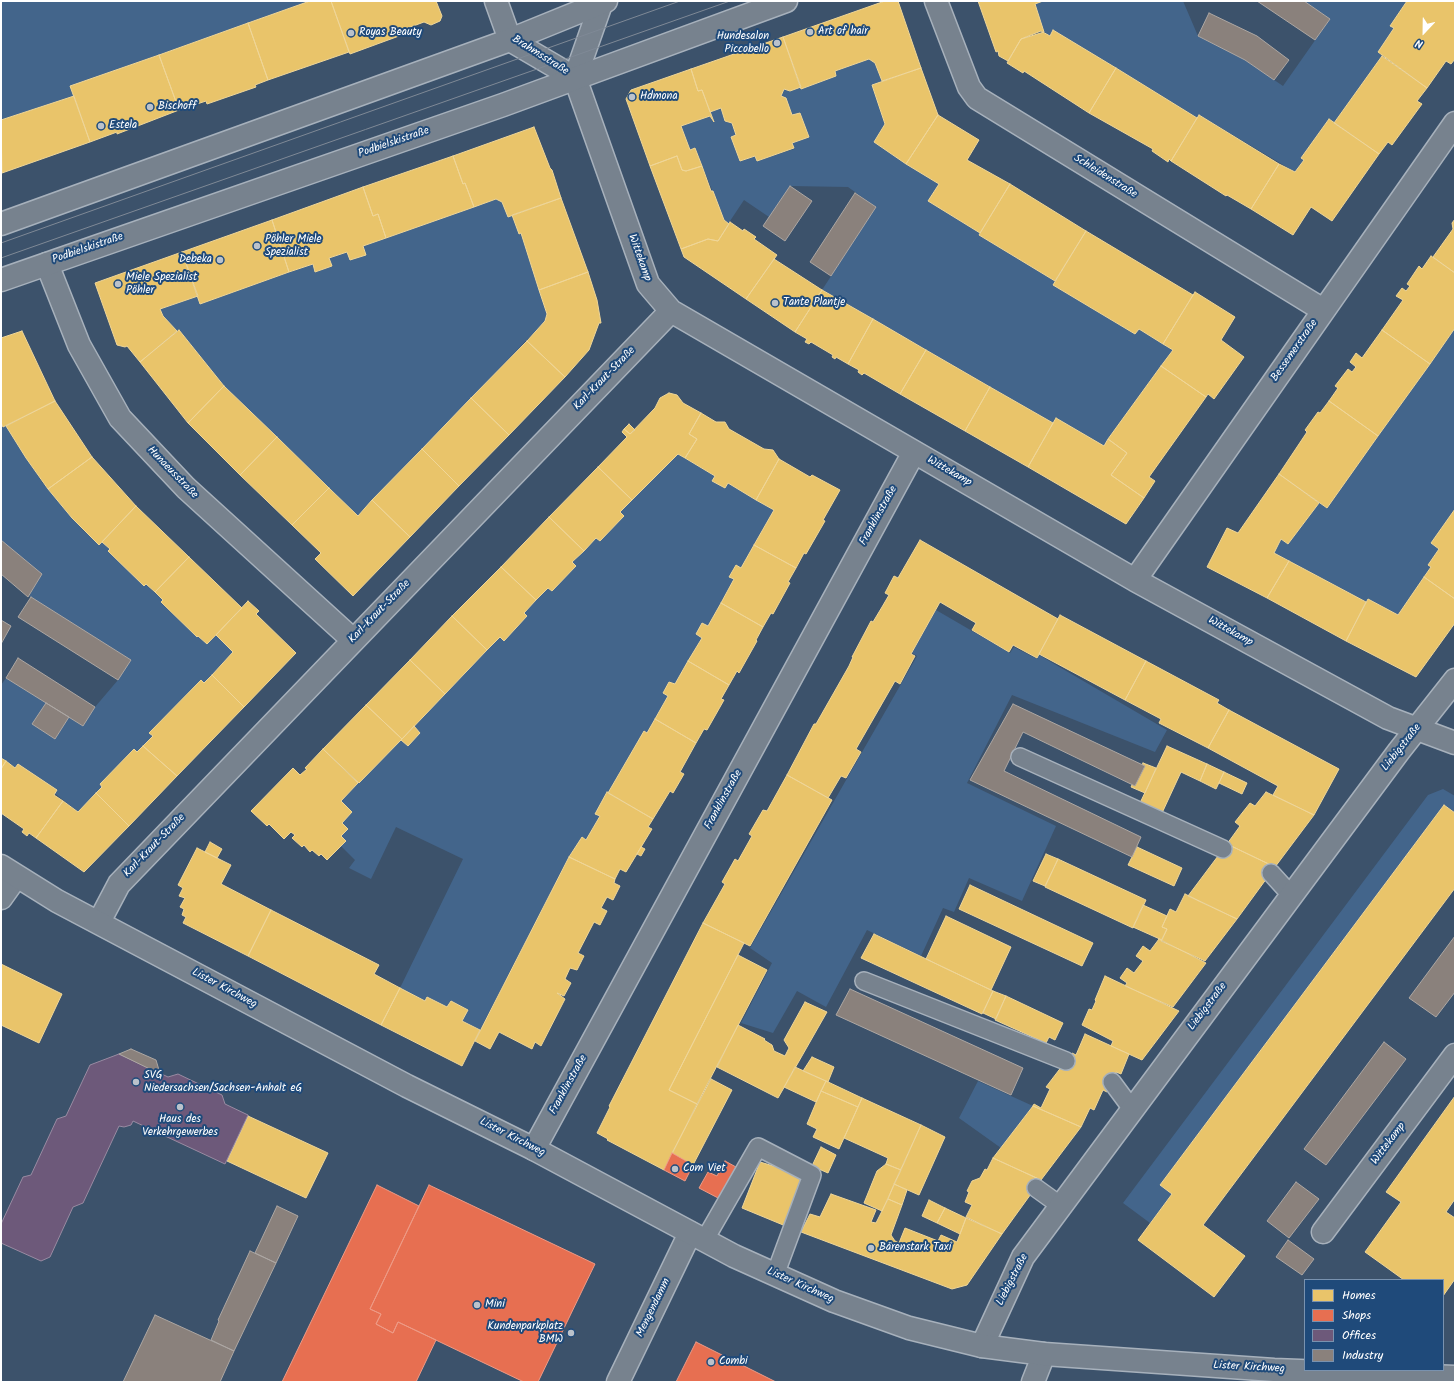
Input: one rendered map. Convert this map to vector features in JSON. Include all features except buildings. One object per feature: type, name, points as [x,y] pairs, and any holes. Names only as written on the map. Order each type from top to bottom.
[{"type":"street","name":"Brahmsstraße","points":[[496,1],[510,40],[575,78],[604,1]]},
{"type":"street","points":[[1,224],[510,40],[604,1]]},
{"type":"street","name":"Podbielskistraße","points":[[1,280],[503,105],[786,1]]},
{"type":"street","name":"Schleidenstraße","points":[[936,1],[969,87],[977,98],[1323,310]]},
{"type":"street","name":"Wittekamp","points":[[575,78],[648,284],[671,310],[1135,580],[1388,718],[1455,743]]},
{"type":"street","name":"Bessemerstraße","points":[[1135,580],[1455,123]]},
{"type":"street","name":"Hunaeusstraße","points":[[47,264],[79,345],[120,418],[186,488],[353,640]]},
{"type":"street","name":"Karl-Kraut-Straße","points":[[99,922],[118,884],[671,310]]},
{"type":"street","name":"Franklinstraße","points":[[534,1149],[914,452]]},
{"type":"street","name":"Liebigstraße","points":[[982,1346],[1023,1256],[1398,751],[1455,680]]},
{"type":"street","points":[[1,898],[9,872]]},
{"type":"street","name":"Lister Kirchweg","points":[[9,872],[57,901],[407,1086],[534,1149],[734,1256],[834,1301],[909,1328],[982,1346],[1044,1354],[1274,1376],[1455,1377]]},
{"type":"street","name":"Wittekamp","points":[[1323,1232],[1455,1055]]},
{"type":"street","name":"Mengendamm","points":[[618,1382],[697,1237]]},
{"type":"street","points":[[1033,1382],[1044,1354]]},
{"type":"lane","points":[[1020,757],[1223,849]]},
{"type":"lane","points":[[1270,873],[1292,895]]},
{"type":"lane","points":[[864,981],[1066,1061]]},
{"type":"lane","points":[[1112,1082],[1132,1109]]},
{"type":"lane","points":[[697,1237],[758,1147],[812,1175],[775,1275]]},
{"type":"lane","points":[[1036,1188],[1061,1206]]},
{"type":"shaded area","points":[[1,1],[310,1],[71,86],[74,96],[1,120]]},
{"type":"shaded area","points":[[1043,1],[1183,1],[1198,36],[1245,60],[1283,86],[1330,19],[1304,1],[1407,1],[1390,25],[1394,28],[1378,52],[1382,56],[1334,123],[1329,119],[1301,158],[1304,160],[1295,172],[1199,115],[1197,118],[1053,30],[1050,36],[1044,32],[1035,4]]},
{"type":"shaded area","points":[[869,59],[875,63],[882,81],[872,85],[885,124],[874,142],[939,184],[928,201],[980,233],[979,235],[1055,281],[1053,285],[1135,334],[1139,329],[1173,350],[1104,446],[1053,423],[822,290],[876,207],[848,187],[790,186],[769,217],[744,200],[728,224],[724,220],[695,148],[690,150],[681,126],[710,116],[713,122],[710,112],[721,108],[725,121],[732,123],[736,135],[731,137],[740,161],[755,156],[757,161],[794,149],[792,143],[809,136],[800,113],[792,115],[781,96],[784,89],[801,87],[801,89],[836,76],[835,71]]},
{"type":"shaded area","points":[[496,199],[502,202],[512,215],[521,233],[547,314],[545,321],[358,516],[224,386],[179,330],[177,331],[163,316],[160,309],[197,296],[200,304],[313,264],[316,272],[332,266],[329,258]]},
{"type":"shaded area","points":[[1455,328],[1455,509],[1431,543],[1439,549],[1428,565],[1431,567],[1398,615],[1368,599],[1366,602],[1274,553],[1281,539],[1288,544],[1319,503],[1327,508]]},
{"type":"shaded area","points":[[1,423],[3,427],[6,426],[42,482],[84,531],[99,544],[102,542],[110,549],[108,551],[163,600],[161,603],[197,637],[198,636],[207,644],[216,635],[233,652],[204,683],[201,680],[149,733],[153,736],[137,752],[134,749],[100,784],[102,787],[78,812],[18,764],[15,768],[1,758],[1,685],[6,678],[46,703],[32,724],[55,739],[69,717],[83,726],[95,707],[118,680],[131,660],[29,596],[42,574],[1,540]]},
{"type":"shaded area","points":[[678,454],[715,476],[712,481],[728,483],[774,510],[741,568],[736,565],[729,576],[734,579],[708,626],[696,634],[702,638],[675,684],[669,682],[663,692],[668,696],[647,733],[644,731],[607,793],[596,813],[600,816],[586,840],[582,837],[569,857],[480,1030],[462,1021],[468,1010],[451,1001],[447,1007],[427,997],[425,1001],[400,988],[463,859],[396,827],[371,879],[349,868],[355,860],[341,846],[346,841],[341,836],[348,829],[342,823],[352,812],[341,801],[500,637],[504,640],[527,616],[524,613],[548,588],[552,591],[576,566],[572,562],[596,538],[600,541],[624,516],[620,512]]},
{"type":"shaded area","points":[[936,610],[1010,653],[1014,647],[1037,659],[1039,655],[1167,730],[1155,752],[1012,695],[967,783],[1056,826],[1022,901],[969,878],[954,912],[943,908],[921,956],[867,930],[826,1007],[797,991],[773,1033],[741,1023],[772,963],[750,948],[917,656],[912,653]]},
{"type":"shaded area","points":[[1443,789],[1455,796],[1455,813],[1444,805],[1160,1185],[1172,1194],[1150,1223],[1123,1203],[1428,795]]},
{"type":"shaded area","points":[[978,1081],[1033,1106],[1001,1148],[959,1118]]},
{"type":"tram line","points":[[1,243],[680,1]]},
{"type":"tram line","points":[[1,258],[730,1]]},
{"type":"place","name":"Art of hair","points":[[810,32]]},
{"type":"place","name":"Royas Beauty","points":[[351,33]]},
{"type":"place","name":"Hundesalon Piccobello","points":[[777,43]]},
{"type":"place","name":"Hdmona","points":[[632,97]]},
{"type":"place","name":"Bischoff","points":[[150,107]]},
{"type":"place","name":"Estela","points":[[101,126]]},
{"type":"place","name":"Pöhler Miele Spezialist","points":[[257,246]]},
{"type":"place","name":"Debeka","points":[[220,260]]},
{"type":"place","name":"Miele Spezialist Pöhler","points":[[118,284]]},
{"type":"place","name":"Tante Plantje","points":[[775,303]]},
{"type":"place","name":"SVG Niedersachsen/Sachsen-Anhalt eG","points":[[136,1082]]},
{"type":"place","name":"Haus des Verkehrgewerbes","points":[[180,1107]]},
{"type":"place","name":"Com Viet","points":[[675,1169]]},
{"type":"place","name":"Bärenstark Taxi","points":[[871,1248]]},
{"type":"place","name":"Mini","points":[[477,1305]]},
{"type":"place","name":"Kundenparkplatz BMW","points":[[571,1333]]},
{"type":"place","name":"Combi","points":[[711,1362]]}]
